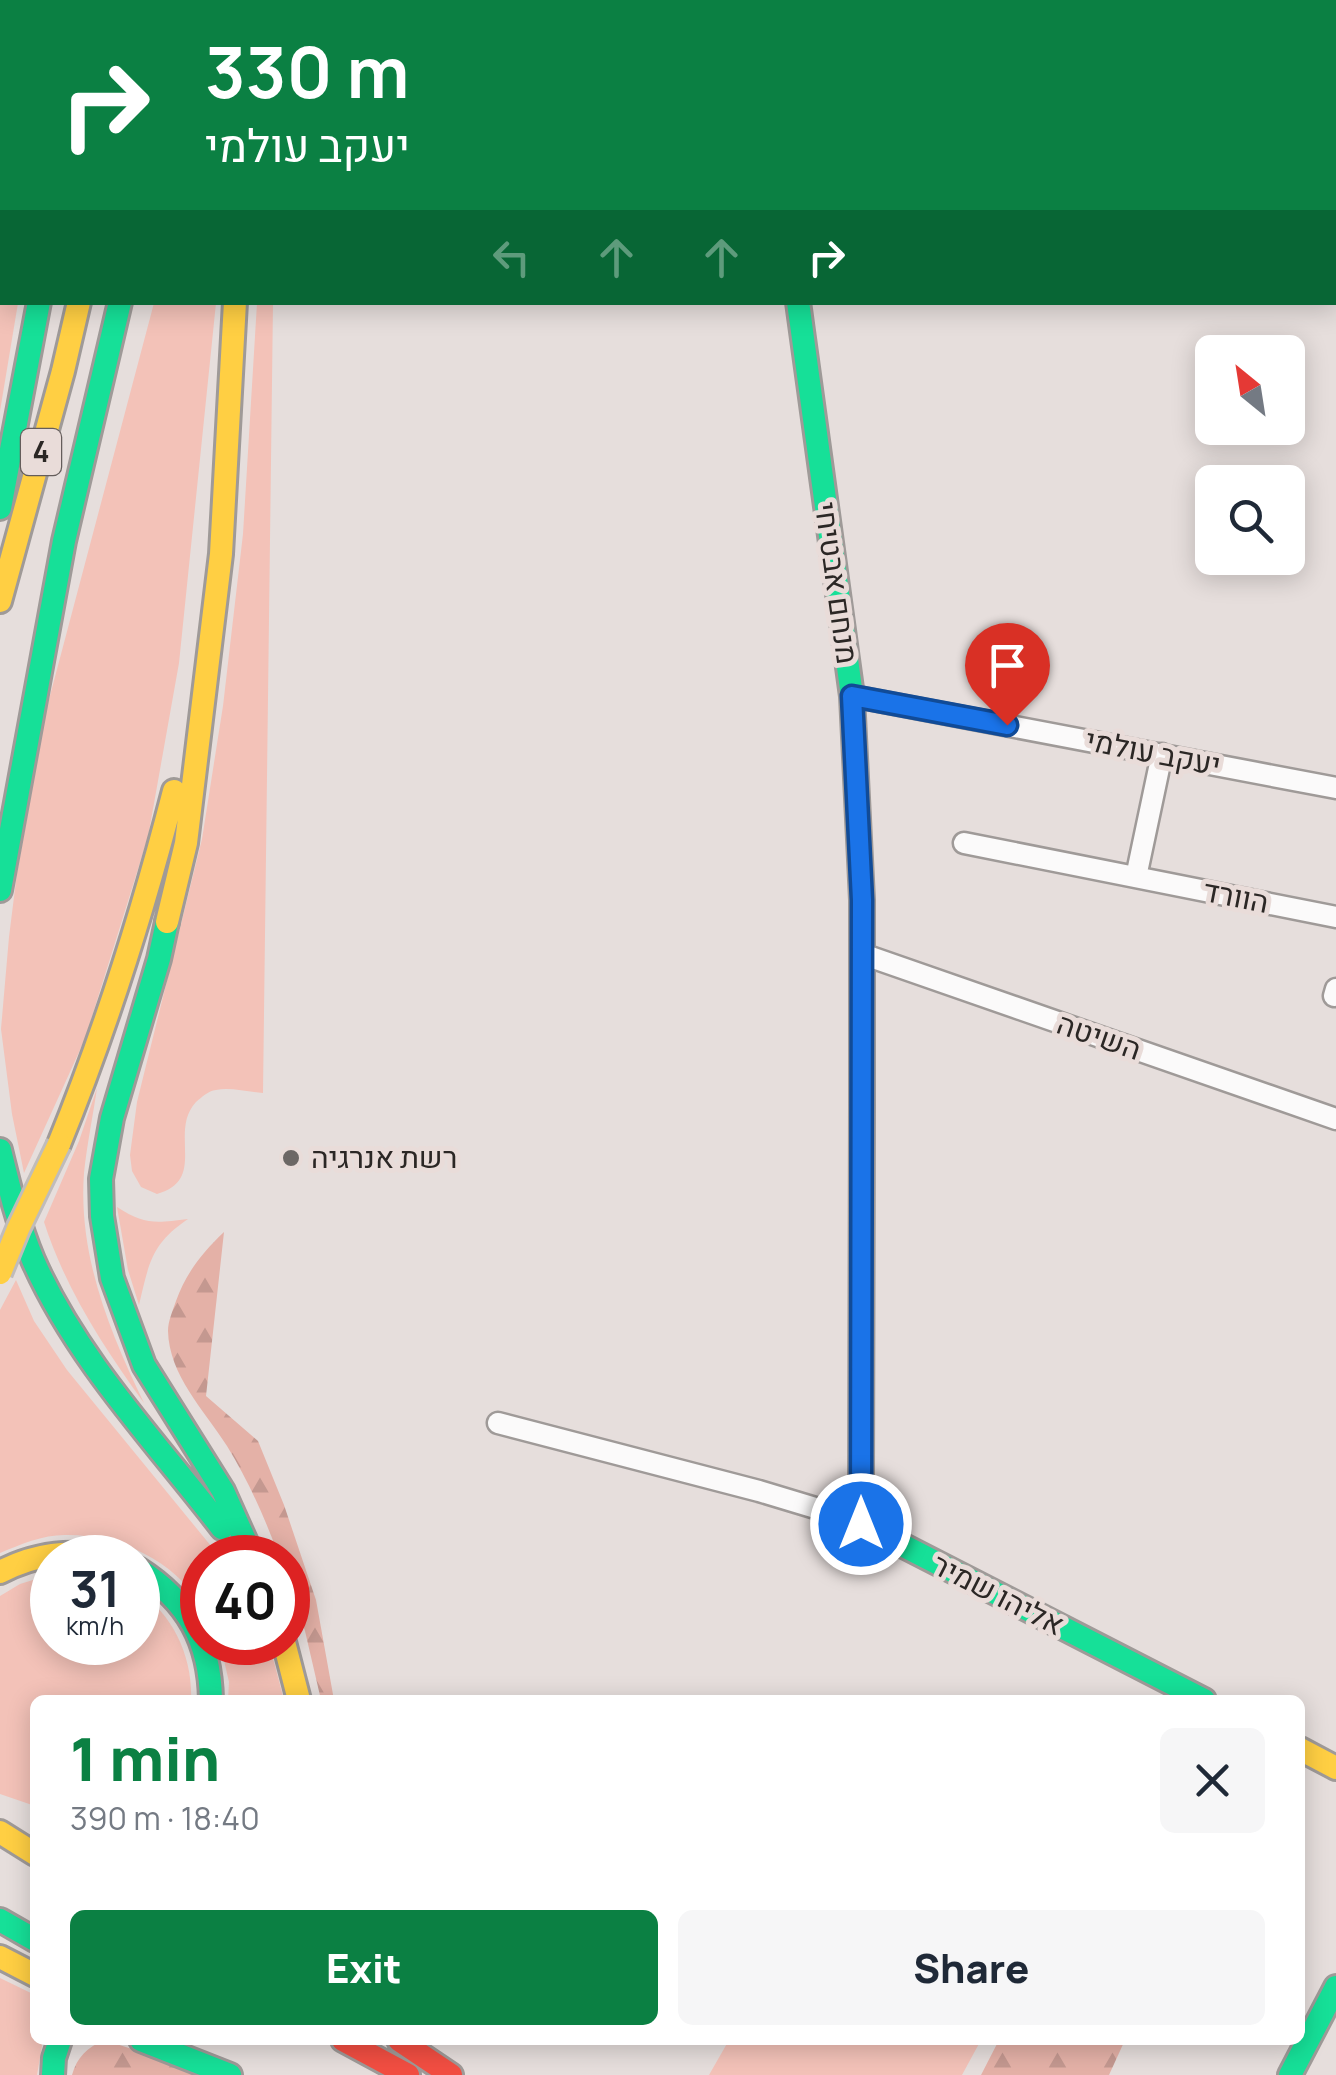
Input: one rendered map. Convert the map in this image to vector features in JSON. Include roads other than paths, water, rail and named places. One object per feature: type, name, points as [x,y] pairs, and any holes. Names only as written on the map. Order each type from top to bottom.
[{"type":"main road","points":[[0,508],[38,305]]},
{"type":"main road","name":"4","points":[[0,601],[78,305]]},
{"type":"main road","name":"4","points":[[0,765],[64,541],[119,305]]},
{"type":"main road","name":"מנחם אבטיחי","points":[[798,305],[852,696],[859,824],[861,1524]]},
{"type":"main road","points":[[235,307],[220,554],[186,844],[159,959],[112,1118],[102,1179],[102,1216],[112,1278],[130,1334],[144,1365],[223,1491],[243,1535]]},
{"type":"main road","points":[[0,890],[64,541]]},
{"type":"main road","points":[[0,1272],[102,1039],[148,894],[213,620]]},
{"type":"main road","points":[[0,1150],[30,1255],[68,1327],[227,1535]]},
{"type":"main road","name":"אליהו שמיר","points":[[861,1524],[1194,1695]]},
{"type":"main road","points":[[0,1572],[30,1558]]},
{"type":"main road","points":[[160,1583],[194,1624],[208,1662],[211,1695]]},
{"type":"main road","points":[[290,1665],[298,1695]]},
{"type":"main road","points":[[1305,1752],[1336,1768]]},
{"type":"main road","points":[[0,1816],[30,1826]]},
{"type":"main road","points":[[0,1832],[30,1851]]},
{"type":"main road","points":[[0,1855],[30,1871]]},
{"type":"main road","points":[[0,1920],[30,1937]]},
{"type":"main road","points":[[0,1957],[30,1972]]},
{"type":"main road","points":[[1290,2075],[1336,1988]]},
{"type":"main road","points":[[53,2075],[58,2045]]},
{"type":"main road","points":[[153,2045],[230,2075]]},
{"type":"main road","points":[[171,2045],[230,2075]]},
{"type":"main road","points":[[208,2045],[258,2075]]},
{"type":"main road","points":[[353,2045],[408,2075]]},
{"type":"main road","points":[[407,2045],[451,2075]]},
{"type":"street","name":"יעקב עולמי","points":[[852,696],[1336,788]]},
{"type":"street","points":[[1136,877],[1162,754]]},
{"type":"street","name":"הוורד","points":[[964,843],[1336,917]]},
{"type":"street","name":"השיטה","points":[[862,954],[1336,1119]]},
{"type":"street","name":"אליהו שמיר","points":[[498,1423],[758,1491],[861,1524]]},
{"type":"place","name":"רשת אנרגיה","points":[[291,1158]]}]
